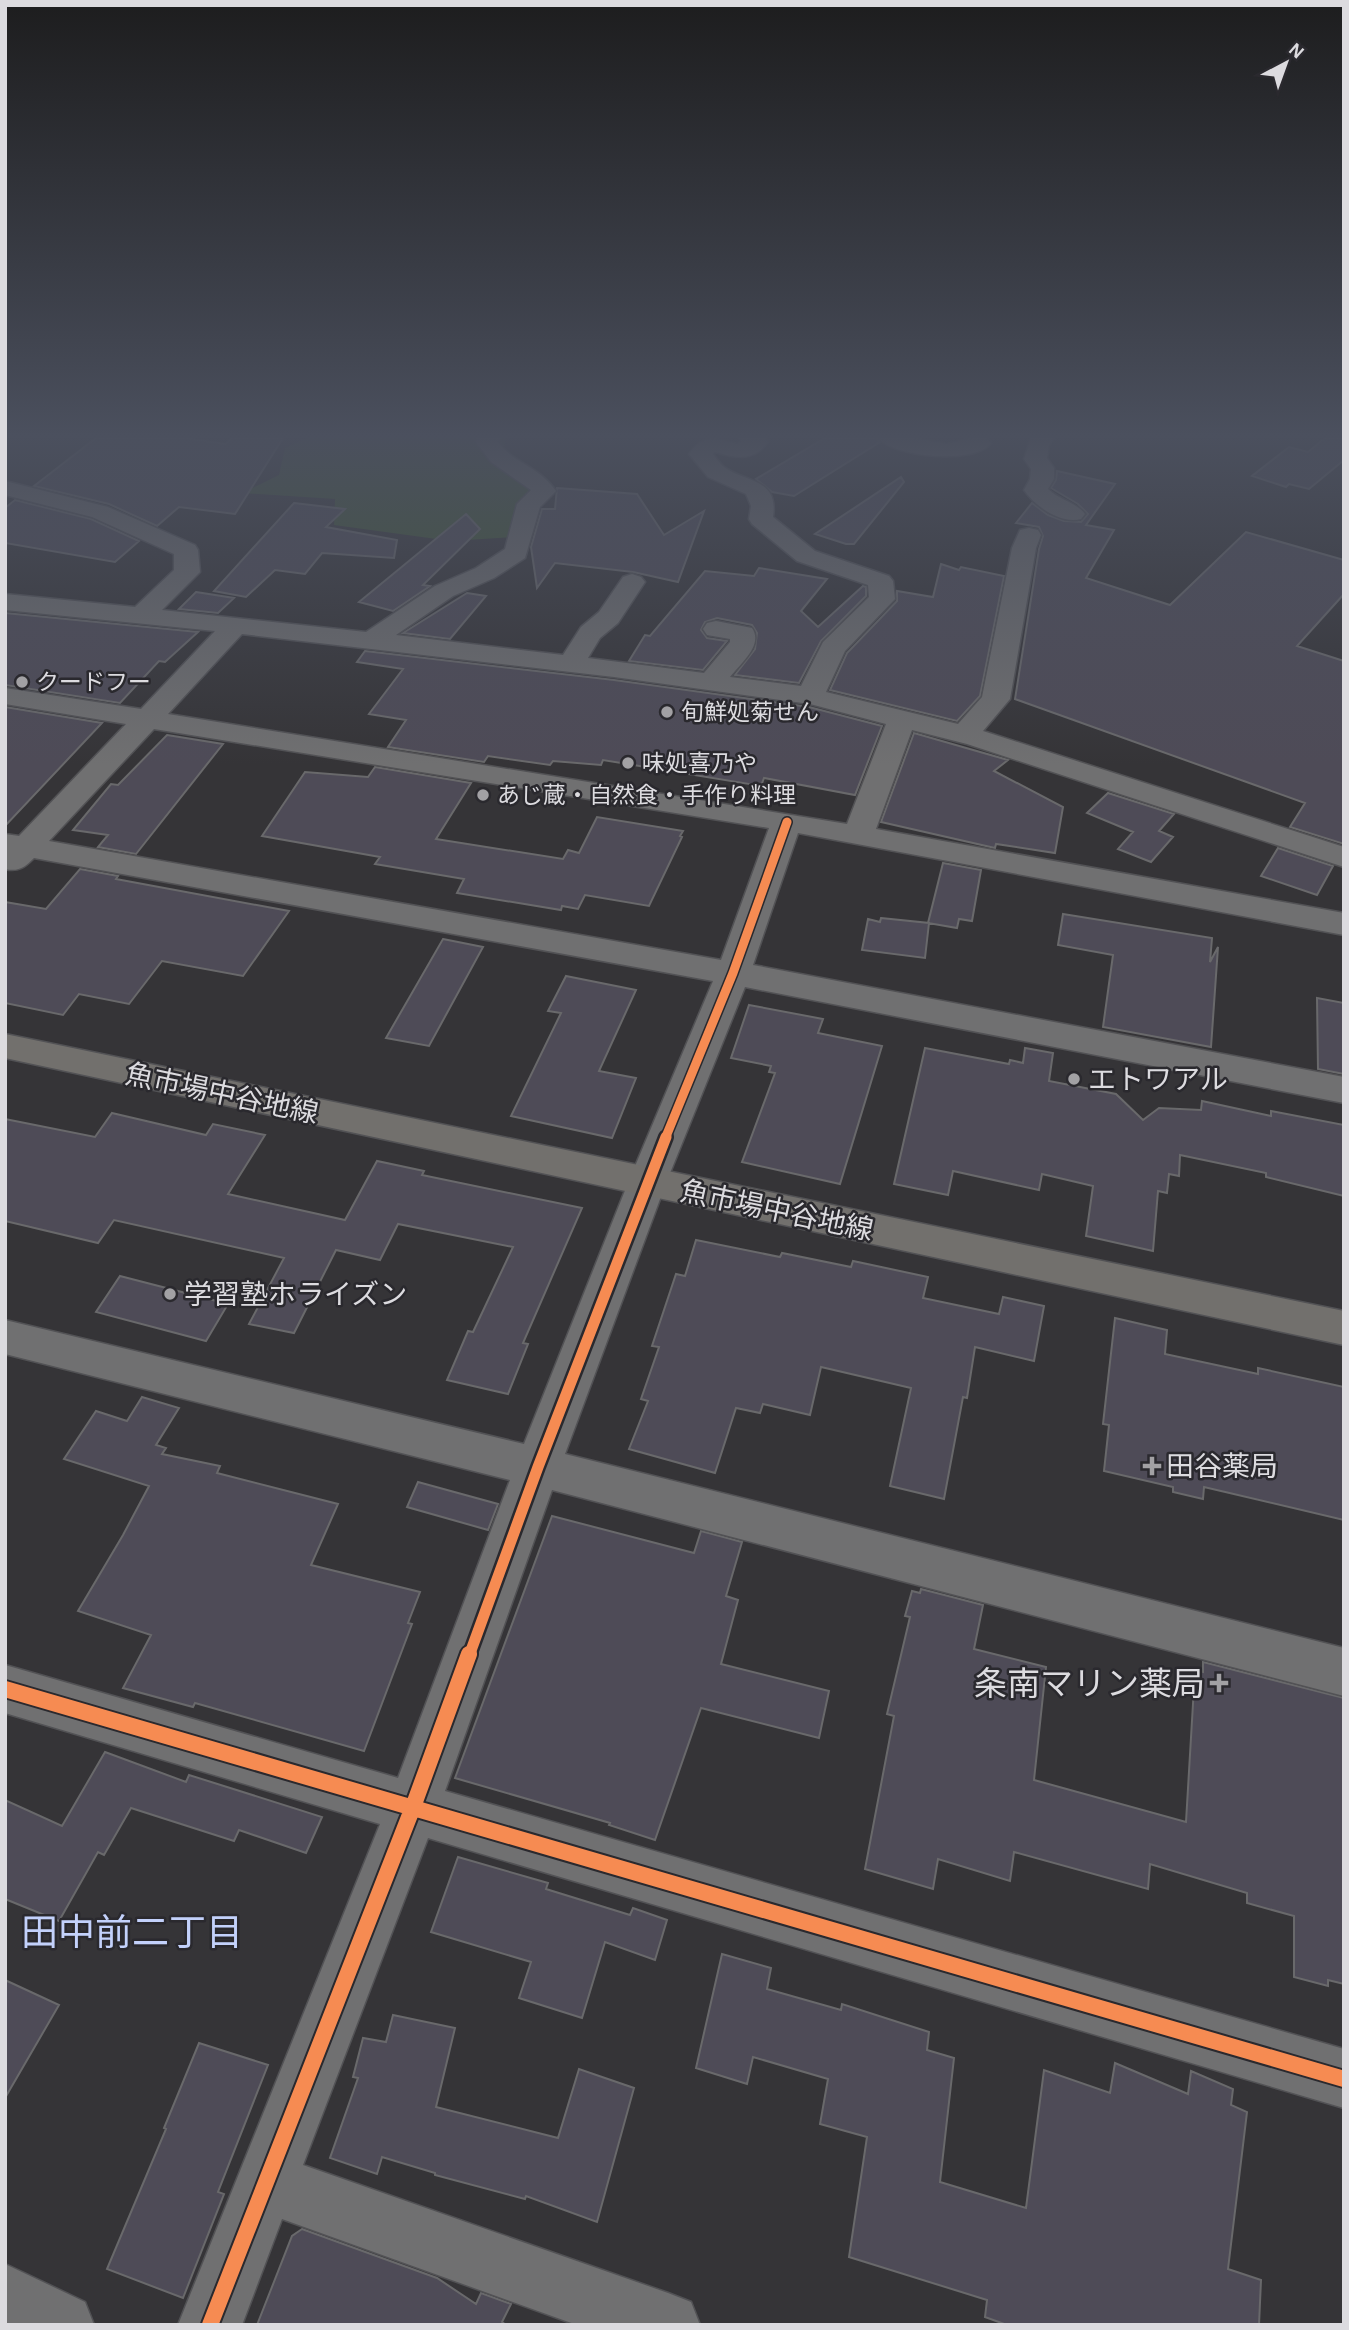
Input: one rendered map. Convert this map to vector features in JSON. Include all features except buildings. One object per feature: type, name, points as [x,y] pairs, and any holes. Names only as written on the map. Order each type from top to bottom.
[{"type":"street","points":[[141,617],[187,572],[186,550],[179,547]]},
{"type":"street","points":[[371,640],[444,591],[485,573],[516,553],[518,547]]},
{"type":"street","points":[[795,547],[806,556],[880,582],[882,599],[833,649],[810,696]]},
{"type":"street","points":[[964,735],[996,699],[1024,547]]},
{"type":"street","points":[[571,664],[590,633],[609,617],[632,582]]},
{"type":"street","points":[[5,603],[371,640],[810,696],[964,735],[1344,857]]},
{"type":"street","points":[[12,853],[236,626]]},
{"type":"street","points":[[711,682],[743,643],[743,634],[716,629]]},
{"type":"street","points":[[5,696],[787,822],[1344,924]]},
{"type":"street","points":[[858,835],[902,719]]},
{"type":"street","points":[[210,2325],[413,1807],[538,1467],[647,1183],[733,973],[787,822]]},
{"type":"street","points":[[12,853],[733,973],[1344,1090]]},
{"type":"street","name":"魚市場中谷地線","points":[[5,1046],[1344,1328]]},
{"type":"street","points":[[5,1338],[538,1467],[1344,1672]]},
{"type":"street","points":[[5,1689],[1344,2079]]},
{"type":"street","points":[[266,2183],[668,2325]]},
{"type":"street","points":[[5,2296],[62,2325]]},
{"type":"cycle path","points":[[210,2325],[413,1807],[538,1467],[647,1183],[733,973],[787,822]]},
{"type":"cycle path","points":[[5,1689],[1344,2079]]},
{"type":"place","name":"クードフー","points":[[22,682]]},
{"type":"place","name":"旬鮮処菊せん","points":[[667,712]]},
{"type":"place","name":"味処喜乃や","points":[[628,763]]},
{"type":"place","name":"あじ蔵・自然食・手作り料理","points":[[483,795]]},
{"type":"place","name":"エトワアル","points":[[1074,1079]]},
{"type":"place","name":"学習塾ホライズン","points":[[170,1294]]},
{"type":"place","name":"田谷薬局","points":[[1152,1466]]},
{"type":"place","name":"条南マリン薬局","points":[[1219,1683]]},
{"type":"district","name":"田中前二丁目","points":[[132,1932]]}]
